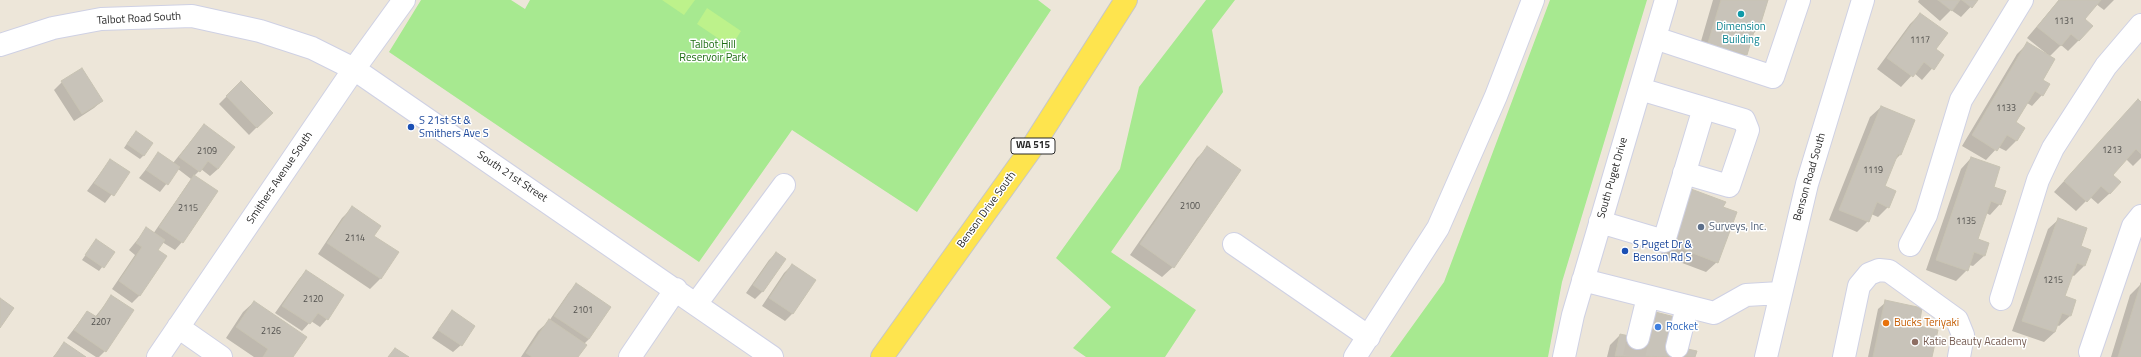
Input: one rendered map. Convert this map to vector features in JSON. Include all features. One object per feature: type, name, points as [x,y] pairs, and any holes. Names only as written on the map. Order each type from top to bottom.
[{"type":"main road","name":"Benson Drive South","points":[[882,357],[1031,149],[1126,0]]},
{"type":"street","name":"Smithers Avenue South","points":[[158,357],[354,69],[404,0]]},
{"type":"street","points":[[1355,357],[1438,228],[1496,96],[1533,0]]},
{"type":"street","name":"South Puget Drive","points":[[1564,357],[1583,280],[1666,0]]},
{"type":"street","points":[[1655,38],[1773,77],[1799,0]]},
{"type":"street","name":"Benson Road South","points":[[1770,356],[1780,293],[1807,184],[1863,0]]},
{"type":"street","points":[[1910,245],[1926,215],[1961,100],[2022,0]]},
{"type":"street","name":"South 21st Street","points":[[194,8],[312,48],[354,69],[676,289],[772,357]]},
{"type":"street","name":"Talbot Road South","points":[[0,45],[53,28],[101,19],[194,8]]},
{"type":"street","points":[[2001,299],[2038,180],[2053,148],[2106,66],[2141,25]]},
{"type":"street","points":[[1640,89],[1744,120],[1748,130],[1728,186],[1684,173]]},
{"type":"street","points":[[1600,222],[1664,241],[1704,108]]},
{"type":"street","points":[[696,304],[784,185]]},
{"type":"street","points":[[2090,352],[2133,226],[2141,216]]},
{"type":"street","points":[[1234,244],[1369,337]]},
{"type":"street","points":[[1844,357],[1859,286],[1869,274],[1879,270],[1889,271],[1957,320],[1963,336],[1959,357]]},
{"type":"street","points":[[1583,280],[1714,313],[1746,295],[1780,293]]},
{"type":"street","points":[[630,357],[676,289]]},
{"type":"street","points":[[1638,338],[1648,297]]},
{"type":"street","points":[[1677,346],[1687,307]]},
{"type":"street","points":[[178,327],[221,357]]},
{"type":"green space","name":"Talbot Hill Reservoir Park","points":[[421,0],[511,0],[525,9],[530,0],[1038,0],[1051,10],[917,212],[792,130],[699,262],[389,52]]},
{"type":"green space","points":[[662,0],[695,0],[684,15]]},
{"type":"green space","points":[[1206,0],[1235,0],[1212,30],[1223,92],[1111,252],[1196,310],[1165,357],[1086,357],[1073,348],[1111,307],[1056,258],[1120,169],[1139,87]]},
{"type":"green space","points":[[1550,0],[1647,0],[1562,282],[1548,357],[1390,357],[1444,282]]},
{"type":"green space","points":[[707,8],[741,31],[731,47],[697,24]]},
{"type":"building","name":"Dimension Building","points":[[1721,0],[1768,0],[1759,29],[1755,28],[1747,55],[1708,43]]},
{"type":"building","points":[[1938,0],[1960,0],[1952,11]]},
{"type":"building","points":[[1962,0],[1978,0],[1972,8]]},
{"type":"building","points":[[2059,0],[2101,0],[2085,19],[2093,26],[2079,41],[2071,34],[2061,46],[2037,27]]},
{"type":"building","points":[[1920,13],[1948,33],[1936,49],[1944,55],[1934,70],[1924,62],[1913,77],[1887,58]]},
{"type":"building","points":[[2027,42],[2055,59],[2043,80],[2050,84],[2043,96],[2035,91],[2016,122],[2025,128],[2017,141],[2007,135],[1997,151],[1972,135]]},
{"type":"building","points":[[82,68],[103,101],[82,114],[61,81]]},
{"type":"building","points":[[241,81],[273,113],[257,128],[226,96]]},
{"type":"building","points":[[2138,99],[2141,102],[2141,154],[2136,149],[2113,175],[2121,182],[2110,194],[2101,186],[2087,202],[2064,181]]},
{"type":"building","points":[[1881,106],[1915,120],[1901,155],[1898,154],[1885,186],[1896,191],[1889,208],[1877,202],[1869,222],[1839,210]]},
{"type":"building","points":[[204,124],[235,147],[218,169],[208,161],[200,172],[179,157]]},
{"type":"building","points":[[136,131],[153,143],[144,156],[127,144]]},
{"type":"building","points":[[1207,146],[1241,170],[1174,268],[1140,244]]},
{"type":"building","points":[[158,152],[180,167],[168,185],[146,170]]},
{"type":"building","points":[[1971,157],[2000,167],[1994,187],[2006,191],[2001,205],[1991,201],[1978,239],[1989,243],[1985,256],[1974,252],[1968,271],[1936,260]]},
{"type":"building","points":[[110,159],[130,172],[114,196],[94,183]]},
{"type":"building","points":[[194,175],[218,191],[183,243],[159,227]]},
{"type":"building","points":[[1691,189],[1726,202],[1723,207],[1737,212],[1718,263],[1670,244]]},
{"type":"building","points":[[352,206],[381,226],[374,236],[399,252],[381,279],[327,243]]},
{"type":"building","points":[[2058,218],[2087,228],[2081,246],[2091,250],[2085,266],[2077,263],[2065,296],[2076,300],[2071,316],[2062,313],[2055,332],[2022,321]]},
{"type":"building","points":[[146,227],[165,240],[158,250],[167,256],[140,296],[119,281],[142,247],[136,243]]},
{"type":"building","points":[[96,239],[115,252],[104,268],[85,255]]},
{"type":"building","points":[[776,252],[786,259],[763,292],[753,285]]},
{"type":"building","points":[[792,264],[816,280],[793,314],[769,298]]},
{"type":"building","points":[[306,270],[344,295],[328,320],[318,313],[310,324],[282,306]]},
{"type":"building","points":[[576,283],[611,307],[589,339],[554,316]]},
{"type":"building","points":[[2141,283],[2141,357],[2118,357]]},
{"type":"building","points":[[111,295],[134,310],[106,352],[74,330],[87,311],[97,317]]},
{"type":"building","points":[[0,298],[14,308],[0,328]]},
{"type":"building","points":[[1885,300],[1922,308],[1919,326],[1938,330],[1932,357],[1873,357]]},
{"type":"building","points":[[254,301],[307,337],[293,357],[263,357],[268,349],[236,327]]},
{"type":"building","points":[[452,310],[475,326],[462,346],[438,330]]},
{"type":"building","points":[[1655,312],[1675,317],[1669,345],[1697,351],[1695,357],[1615,356],[1620,334],[1648,340]]},
{"type":"building","points":[[549,319],[587,345],[578,357],[532,357],[526,353]]},
{"type":"building","points":[[64,342],[86,357],[54,357]]},
{"type":"building","points":[[395,348],[409,357],[388,357]]},
{"type":"tunnel","points":[[1634,357],[1638,338]]},
{"type":"place","name":"Dimension Building","points":[[1741,14]]},
{"type":"place","name":"S 21st St & Smithers Ave S","points":[[411,127]]},
{"type":"place","name":"Surveys, Inc.","points":[[1701,227]]},
{"type":"place","name":"S Puget Dr & Benson Rd S","points":[[1625,251]]},
{"type":"place","name":"Bucks Teriyaki","points":[[1886,323]]},
{"type":"place","name":"Rocket","points":[[1658,327]]},
{"type":"place","name":"Katie Beauty Academy","points":[[1915,342]]}]
